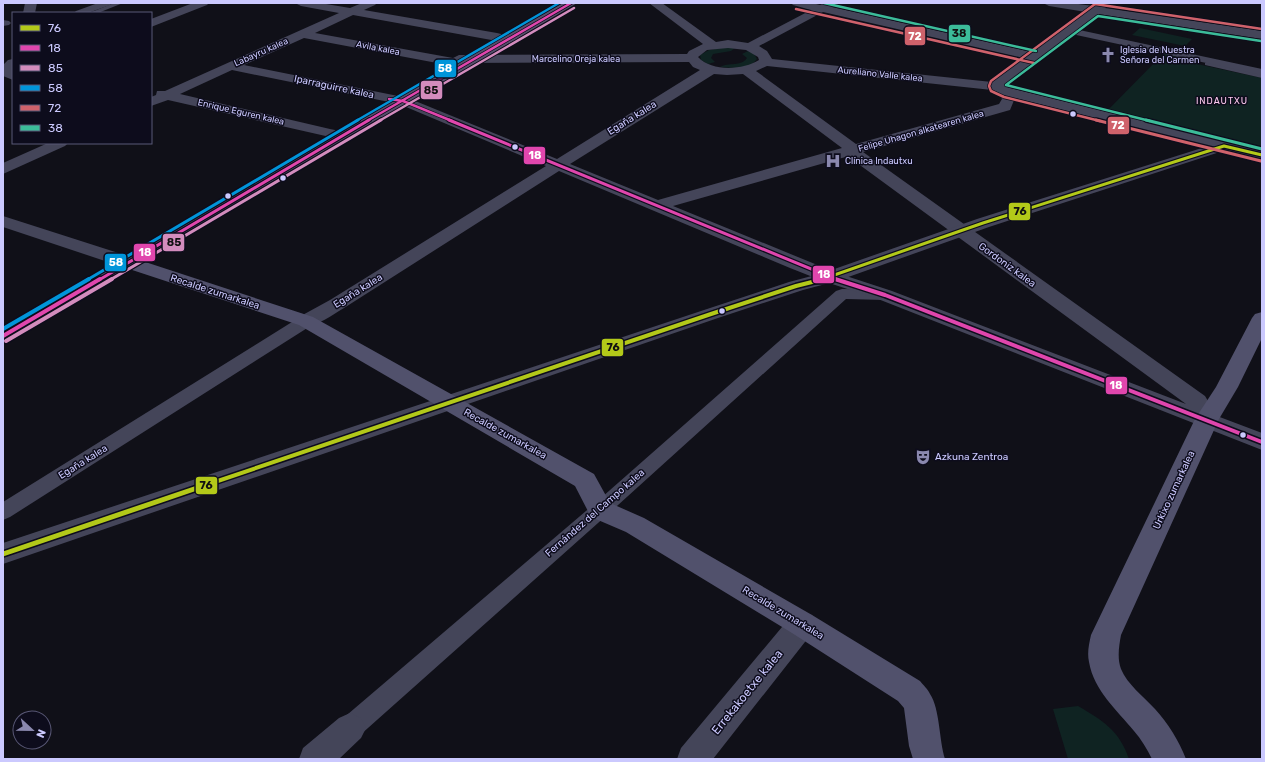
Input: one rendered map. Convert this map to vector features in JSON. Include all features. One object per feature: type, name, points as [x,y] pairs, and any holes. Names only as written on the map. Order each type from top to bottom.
[{"type":"main road","points":[[3,320],[119,260],[396,100],[555,3]]},
{"type":"main road","points":[[462,60],[571,3]]},
{"type":"main road","points":[[3,336],[119,260],[330,133],[396,100]]},
{"type":"main road","name":"Recalde zumarkalea","points":[[119,260],[306,321],[586,480],[600,510],[634,525],[802,624],[909,691],[919,702],[925,746],[929,759]]},
{"type":"main road","name":"Urkixo zumarkalea","points":[[1170,759],[1157,736],[1145,720],[1117,691],[1104,667],[1102,646],[1207,419],[1228,387],[1262,318]]},
{"type":"street","points":[[82,12],[106,3]]},
{"type":"street","points":[[152,23],[203,3]]},
{"type":"street","points":[[301,3],[497,37]]},
{"type":"street","name":"Labayru kalea","points":[[152,102],[371,3]]},
{"type":"street","points":[[658,3],[713,45]]},
{"type":"street","points":[[797,3],[1035,57]]},
{"type":"street","points":[[749,47],[834,3]]},
{"type":"street","points":[[1049,3],[1100,6],[1262,35]]},
{"type":"street","points":[[1000,89],[1035,57],[1100,6]]},
{"type":"street","points":[[1070,31],[1262,72]]},
{"type":"street","name":"Avila kalea","points":[[303,34],[462,60]]},
{"type":"street","points":[[728,44],[749,47],[763,54],[766,58],[765,62],[755,68],[746,70],[735,71],[712,69],[700,66],[692,58],[693,54],[697,50],[713,45],[728,44]]},
{"type":"street","name":"Marcelino Oreja kalea","points":[[462,60],[692,58]]},
{"type":"street","name":"Aureliano Valle kalea","points":[[765,62],[1000,89],[1262,156]]},
{"type":"street","points":[[12,64],[5,72],[12,76]]},
{"type":"street","name":"Iparraguirre kalea","points":[[230,66],[396,100],[830,277],[885,295],[1207,419],[1262,442]]},
{"type":"street","name":"Egaña kalea","points":[[3,512],[306,321],[337,304],[712,69]]},
{"type":"street","name":"Gordoniz kalea","points":[[746,70],[854,150],[858,157],[1197,401],[1207,419]]},
{"type":"street","points":[[3,83],[12,78]]},
{"type":"street","name":"Felipe Uhagon alkatearen kalea","points":[[659,206],[674,200],[1005,107],[1008,99],[1000,89]]},
{"type":"street","name":"Enrique Eguren kalea","points":[[152,91],[330,133]]},
{"type":"street","points":[[3,169],[58,144]]},
{"type":"street","points":[[3,554],[711,314],[830,277],[961,231],[1224,146]]},
{"type":"street","name":"Recalde zumarkalea","points":[[3,221],[119,260]]},
{"type":"street","name":"Fernández del Campo kalea","points":[[315,759],[600,510],[842,294],[885,295]]},
{"type":"street","name":"Errekakoetxe kalea","points":[[693,759],[802,624]]},
{"type":"lane","points":[[95,12],[120,3]]},
{"type":"lane","points":[[1207,64],[1262,76]]},
{"type":"green space","points":[[1140,28],[1192,39],[1185,46],[1132,35]]},
{"type":"green space","points":[[735,48],[731,51],[713,54],[711,58],[715,62],[708,64],[701,60],[700,55],[709,50]]},
{"type":"green space","points":[[1165,49],[1193,53],[1200,61],[1197,64],[1262,78],[1262,152],[1105,113],[1164,53]]},
{"type":"green space","points":[[748,51],[754,54],[757,59],[754,63],[740,68],[720,67],[744,61],[747,58],[742,54]]},
{"type":"green space","points":[[1078,706],[1095,716],[1109,727],[1121,741],[1129,759],[1068,759],[1053,709]]},
{"type":"transit line","name":"58","points":[[3,329],[461,59],[559,3]]},
{"type":"transit line","name":"18","points":[[3,336],[464,64],[571,3]]},
{"type":"transit line","name":"38","points":[[824,3],[1036,51]]},
{"type":"transit line","name":"72","points":[[1261,161],[1004,97],[991,91],[989,86],[991,81],[1095,4],[1262,29]]},
{"type":"transit line","name":"85","points":[[6,341],[467,69],[574,8]]},
{"type":"transit line","name":"72","points":[[796,9],[1034,63]]},
{"type":"transit line","name":"38","points":[[1261,41],[1098,16],[1006,85],[1262,149]]},
{"type":"transit line","name":"18","points":[[389,99],[403,101],[830,277],[885,295],[1262,442]]},
{"type":"transit line","name":"76","points":[[1224,146],[1262,155]]},
{"type":"transit line","name":"76","points":[[3,554],[711,314],[796,286],[830,277],[983,223],[1224,146]]},
{"type":"place","name":"Iglesia de Nuestra Señora del Carmen","points":[[1108,55]]},
{"type":"place","name":"Clínica Indautxu","points":[[833,161]]},
{"type":"place","name":"Azkuna Zentroa","points":[[923,457]]},
{"type":"district","name":"INDAUTXU","points":[[1222,101]]}]
